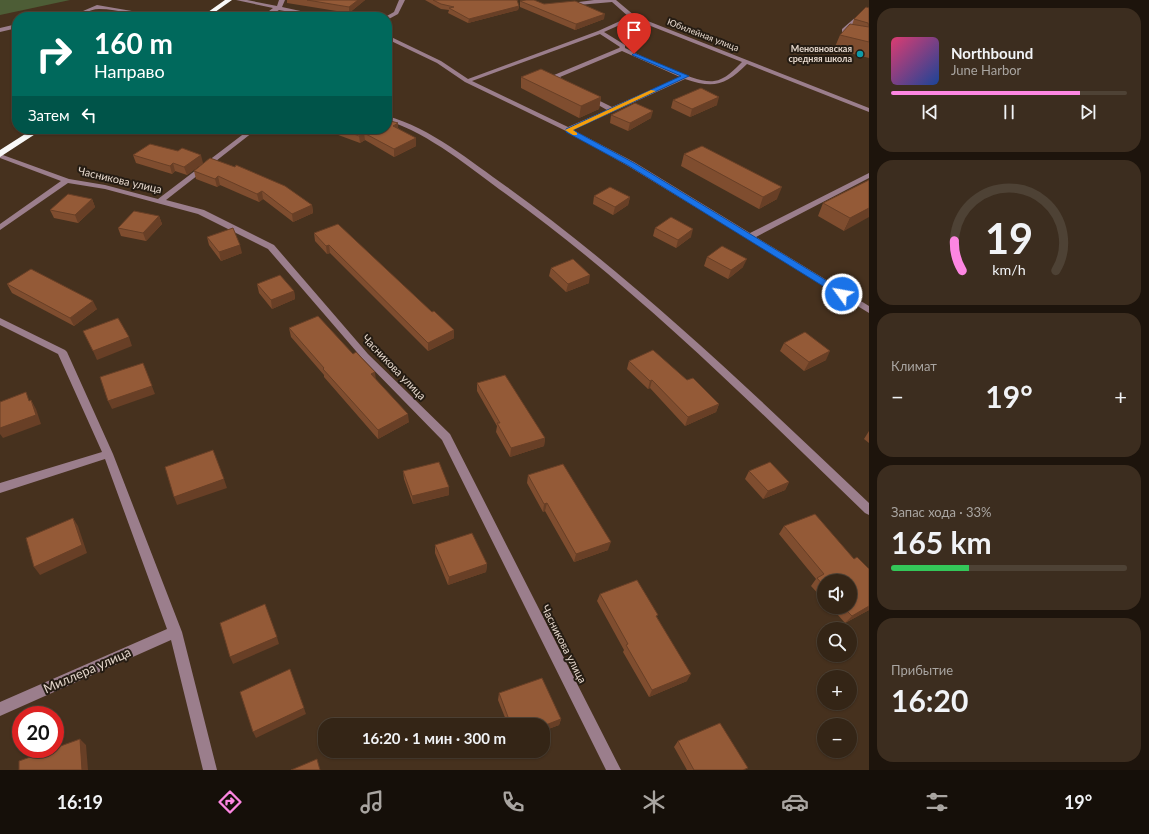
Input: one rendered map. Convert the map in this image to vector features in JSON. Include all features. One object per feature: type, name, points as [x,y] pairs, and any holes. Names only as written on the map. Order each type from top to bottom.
[{"type":"highway","points":[[211,12],[229,0]]},
{"type":"highway","points":[[0,155],[32,134]]},
{"type":"street","points":[[239,0],[302,12]]},
{"type":"street","points":[[272,12],[279,7],[282,0]]},
{"type":"street","points":[[392,15],[396,13],[402,0]]},
{"type":"street","points":[[559,5],[612,0]]},
{"type":"street","name":"Юбилейная улица","points":[[612,0],[633,17],[869,110]]},
{"type":"street","points":[[84,12],[97,7],[126,12]]},
{"type":"street","points":[[860,38],[844,35],[844,30],[859,16],[869,17]]},
{"type":"street","points":[[467,81],[600,32],[633,17]]},
{"type":"street","points":[[0,30],[12,27]]},
{"type":"street","name":"Юбилейная улица","points":[[600,32],[623,46],[622,49],[699,81],[714,83],[739,70],[747,61]]},
{"type":"street","points":[[392,40],[439,62],[467,81],[568,130],[631,164],[869,310]]},
{"type":"street","points":[[572,88],[558,80],[556,76],[622,49]]},
{"type":"street","points":[[568,130],[686,76]]},
{"type":"street","points":[[585,95],[612,110]]},
{"type":"street","points":[[392,115],[541,214],[620,278],[709,358],[869,510]]},
{"type":"street","points":[[392,120],[408,126]]},
{"type":"street","points":[[160,201],[247,134]]},
{"type":"street","name":"Часникова улица","points":[[0,155],[67,181],[105,187],[201,212],[272,247],[365,356],[446,437],[614,770]]},
{"type":"street","points":[[749,237],[869,175]]},
{"type":"street","points":[[0,228],[67,181]]},
{"type":"street","points":[[0,321],[62,352],[108,454],[175,632],[210,770]]},
{"type":"street","points":[[0,488],[108,454]]},
{"type":"street","name":"Миллера улица","points":[[0,709],[175,632]]},
{"type":"green space","points":[[0,0],[70,0],[12,12],[0,15]]},
{"type":"building","points":[[307,0],[358,0],[349,7]]},
{"type":"building","points":[[433,0],[517,0],[519,6],[469,19],[449,8],[454,7],[441,4]]},
{"type":"building","points":[[534,0],[544,4],[575,1],[605,14],[576,24],[520,1]]},
{"type":"building","points":[[866,7],[869,8],[869,27],[868,23],[854,19]]},
{"type":"building","points":[[850,24],[869,27],[869,42],[840,35]]},
{"type":"building","points":[[541,69],[601,97],[581,106],[521,77]]},
{"type":"building","points":[[701,88],[719,97],[692,109],[673,100]]},
{"type":"building","points":[[635,103],[653,111],[630,123],[611,115]]},
{"type":"building","points":[[392,121],[398,123],[393,126],[416,138],[394,149],[366,134],[392,134]]},
{"type":"building","points":[[150,144],[178,151],[182,148],[201,155],[184,167],[173,163],[170,166],[133,155]]},
{"type":"building","points":[[702,146],[782,187],[763,197],[684,154]]},
{"type":"building","points":[[210,158],[235,167],[236,165],[285,186],[312,205],[292,214],[262,191],[257,194],[218,176],[215,179],[194,171]]},
{"type":"building","points":[[869,180],[869,208],[850,218],[823,203]]},
{"type":"building","points":[[610,187],[630,197],[615,207],[594,196]]},
{"type":"building","points":[[68,194],[92,199],[75,215],[50,210]]},
{"type":"building","points":[[134,211],[159,216],[143,233],[118,228]]},
{"type":"building","points":[[671,217],[693,229],[678,240],[655,228]]},
{"type":"building","points":[[338,224],[432,312],[434,311],[454,330],[428,343],[329,245],[326,246],[314,233]]},
{"type":"building","points":[[233,228],[240,245],[219,252],[207,237]]},
{"type":"building","points":[[722,246],[747,259],[731,270],[707,257]]},
{"type":"building","points":[[573,259],[590,275],[568,284],[551,268]]},
{"type":"building","points":[[31,269],[93,301],[70,318],[7,284]]},
{"type":"building","points":[[280,275],[294,291],[271,300],[257,284]]},
{"type":"building","points":[[318,316],[353,354],[356,352],[375,372],[371,374],[408,414],[378,430],[323,369],[324,368],[289,328]]},
{"type":"building","points":[[118,318],[129,337],[93,351],[83,331]]},
{"type":"building","points":[[805,332],[830,351],[809,362],[784,343]]},
{"type":"building","points":[[653,350],[687,380],[693,378],[719,404],[688,417],[652,380],[650,381],[629,361]]},
{"type":"building","points":[[143,363],[152,386],[108,401],[100,377]]},
{"type":"building","points":[[505,375],[545,438],[511,448],[497,423],[500,423],[477,383]]},
{"type":"building","points":[[26,392],[29,401],[31,400],[36,415],[0,428],[0,402]]},
{"type":"building","points":[[213,450],[224,479],[174,497],[165,467]]},
{"type":"building","points":[[439,462],[449,487],[412,496],[403,471]]},
{"type":"building","points":[[770,462],[789,482],[768,491],[749,471]]},
{"type":"building","points":[[563,464],[611,542],[576,554],[547,503],[544,504],[528,475]]},
{"type":"building","points":[[815,514],[854,559],[857,557],[869,569],[869,606],[857,613],[857,574],[824,574],[784,526]]},
{"type":"building","points":[[73,518],[82,545],[34,567],[26,538]]},
{"type":"building","points":[[472,533],[487,564],[449,577],[435,545]]},
{"type":"building","points":[[637,580],[658,615],[656,616],[691,674],[652,690],[626,645],[628,644],[600,594]]},
{"type":"building","points":[[265,604],[277,637],[230,657],[220,623]]},
{"type":"building","points":[[290,669],[304,708],[253,732],[240,692]]},
{"type":"building","points":[[542,678],[561,719],[550,723],[550,718],[508,718],[499,693]]},
{"type":"building","points":[[720,723],[748,768],[743,770],[694,770],[678,741]]},
{"type":"building","points":[[80,739],[82,770],[19,770],[19,761],[28,758],[64,758],[64,745]]},
{"type":"building","points":[[317,759],[320,770],[291,770]]},
{"type":"slow traffic","points":[[575,134],[568,130],[654,91]]},
{"type":"place","name":"Меновновская средняя школа","points":[[860,54]]},
{"type":"route","points":[[634,54],[686,76],[568,130],[631,164],[842,294]]}]
